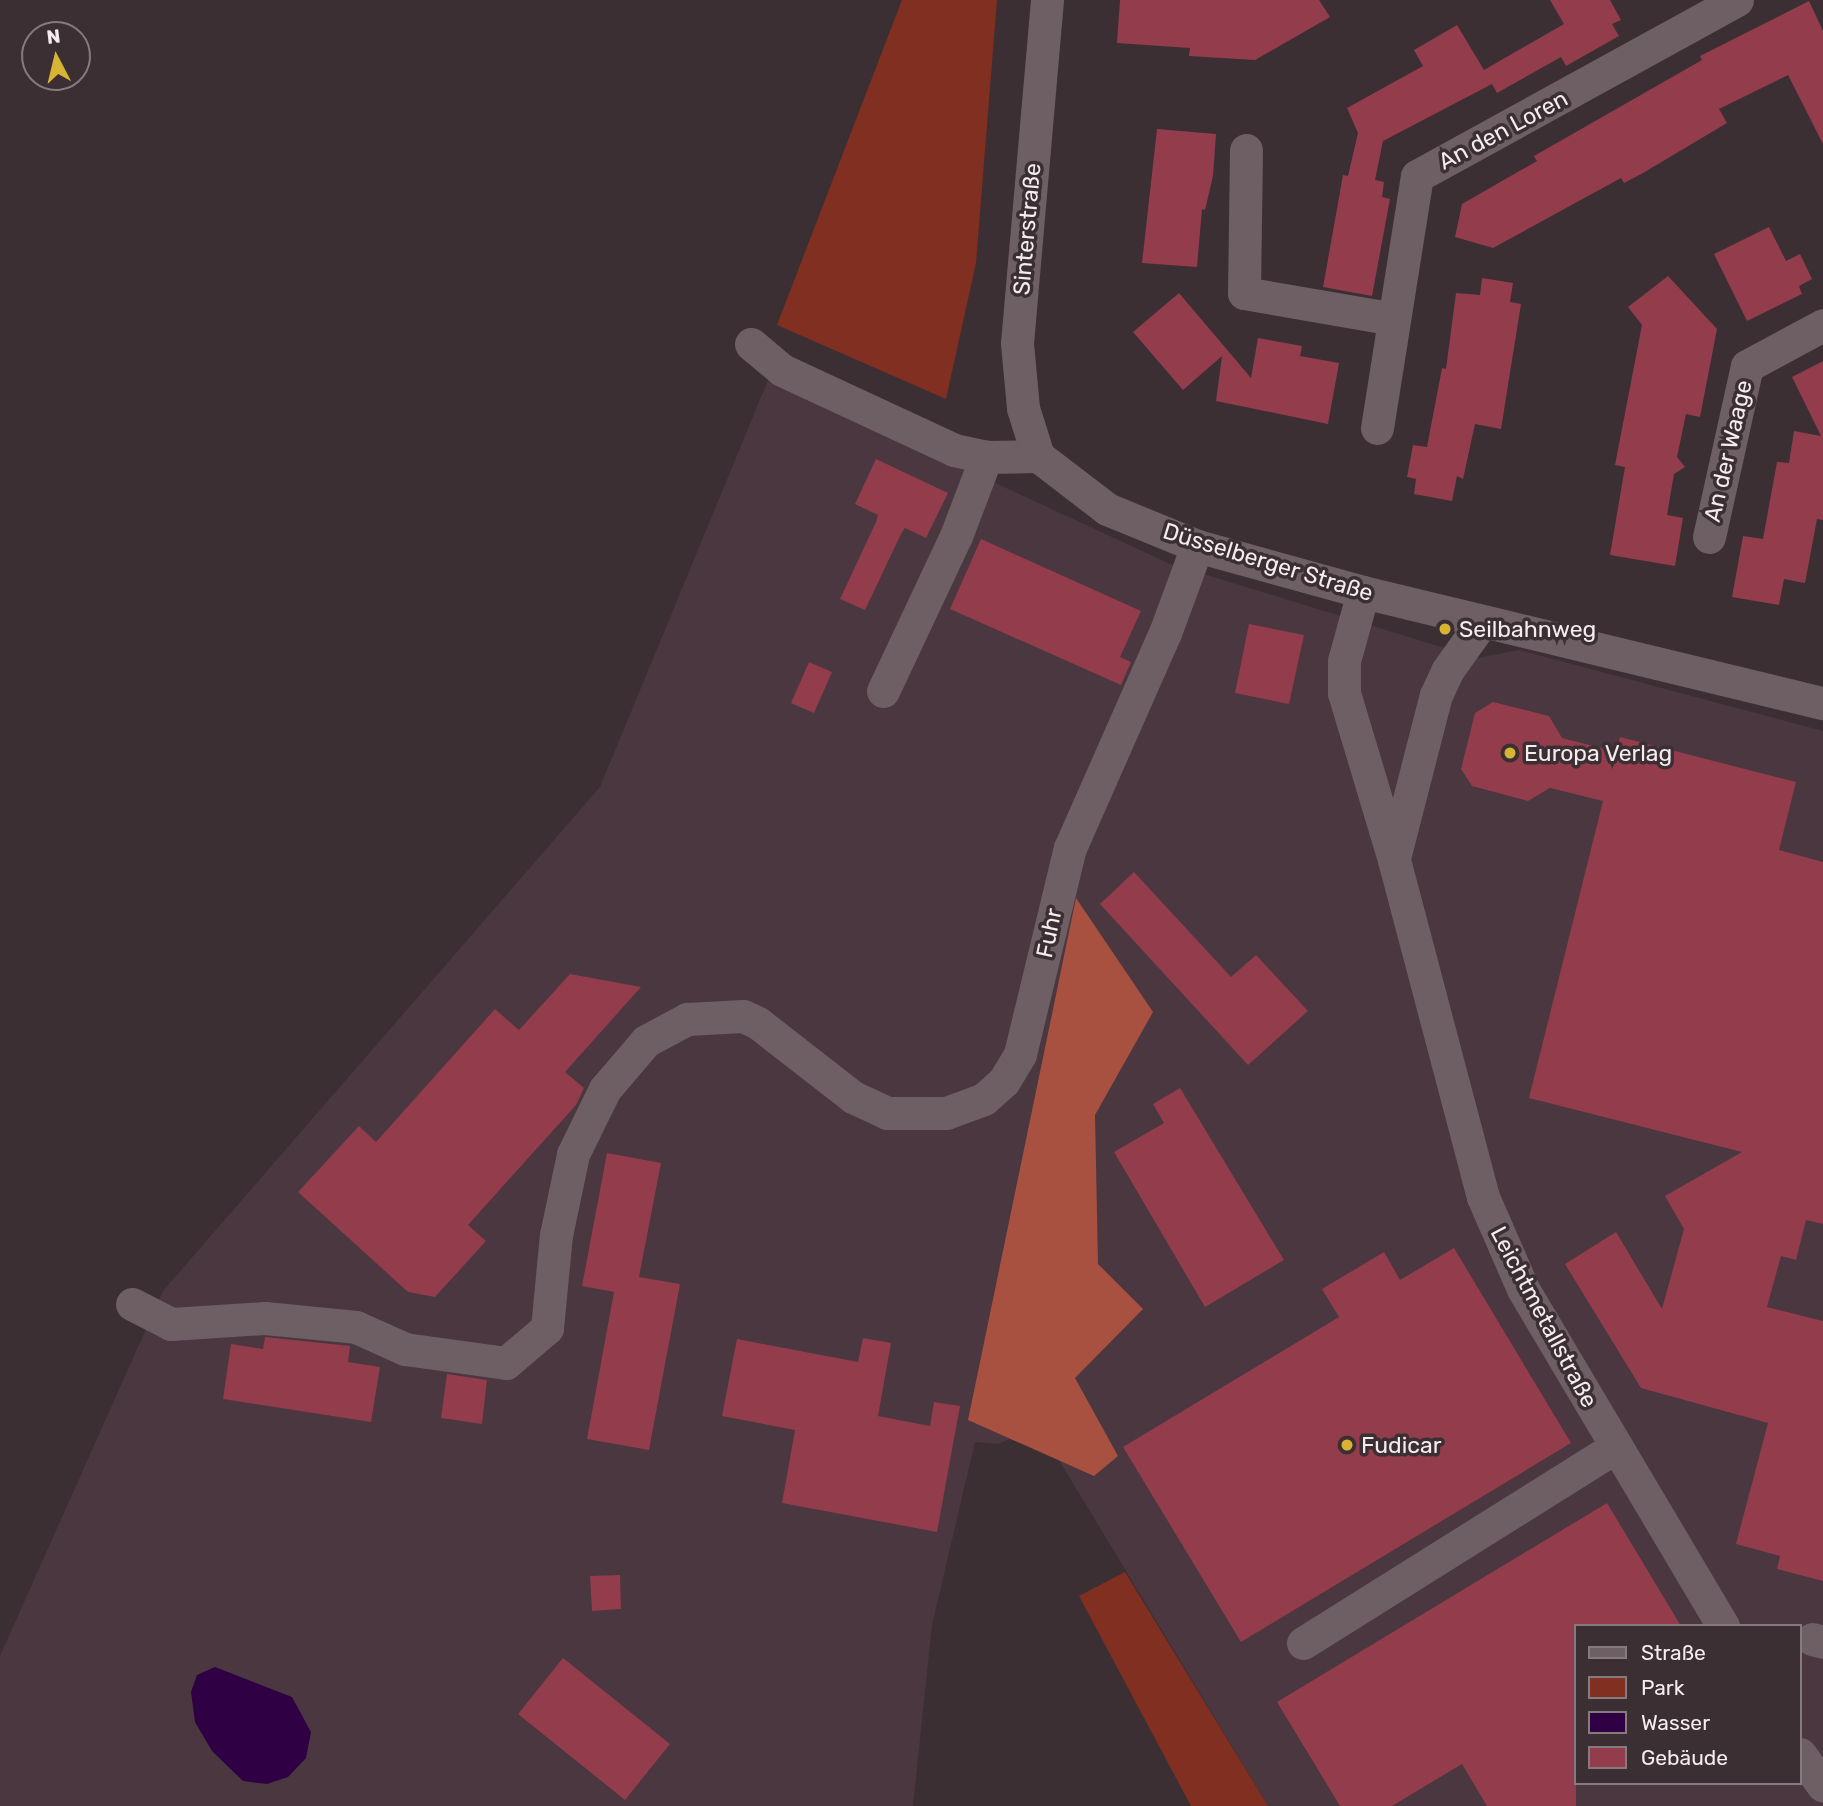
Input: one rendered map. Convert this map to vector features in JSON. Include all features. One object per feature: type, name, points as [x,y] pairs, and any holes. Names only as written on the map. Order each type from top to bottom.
[{"type":"street","name":"Sinterstraße","points":[[1038,456],[1023,408],[1017,343],[1047,0]]},
{"type":"street","name":"An den Loren","points":[[1377,428],[1418,176],[1737,0]]},
{"type":"street","points":[[1246,149],[1244,293],[1394,319]]},
{"type":"street","name":"An der Waage","points":[[1709,537],[1747,366],[1823,326]]},
{"type":"street","points":[[751,344],[782,370],[954,450],[986,457],[1038,456]]},
{"type":"street","name":"Düsselberger Straße","points":[[1038,456],[1107,509],[1197,546],[1482,622],[1823,702]]},
{"type":"street","points":[[883,691],[956,536],[986,457]]},
{"type":"street","name":"Fuhr","points":[[132,1304],[172,1324],[265,1318],[356,1327],[405,1349],[506,1363],[547,1328],[556,1235],[573,1154],[605,1088],[646,1041],[687,1019],[743,1016],[859,1101],[887,1113],[946,1113],[984,1099],[1004,1081],[1025,1041],[1070,848],[1166,634],[1197,546]]},
{"type":"street","name":"Leichtmetallstraße","points":[[1363,592],[1344,661],[1344,693],[1394,860],[1470,1154],[1496,1234],[1615,1447],[1722,1624]]},
{"type":"street","name":"Leichtmetallstraße","points":[[1394,860],[1436,695],[1447,671],[1482,622]]},
{"type":"street","points":[[1303,1643],[1615,1447]]},
{"type":"street","points":[[1802,1757],[1823,1786]]},
{"type":"shaded area","points":[[769,378],[1168,563],[1477,658],[1519,650],[1823,731],[1823,1806],[1268,1806],[1039,1427],[998,1444],[975,1442],[932,1625],[913,1806],[0,1806],[0,1656],[163,1291],[600,787]]},
{"type":"shaded area","points":[[1076,898],[1153,1012],[1095,1115],[1098,1264],[1143,1309],[1075,1378],[1118,1456],[1094,1476],[968,1420]]},
{"type":"green space","points":[[902,0],[997,0],[976,263],[946,399],[777,325]]},
{"type":"green space","points":[[1125,1572],[1268,1806],[1191,1806],[1079,1596]]},
{"type":"water","points":[[215,1667],[292,1697],[311,1732],[306,1758],[288,1777],[267,1784],[243,1781],[212,1751],[195,1722],[191,1692],[197,1675]]},
{"type":"building","points":[[1120,0],[1319,0],[1330,17],[1255,60],[1189,56],[1190,48],[1117,43]]},
{"type":"building","points":[[1550,0],[1610,0],[1621,20],[1612,24],[1619,36],[1566,66],[1561,57],[1497,93],[1492,84],[1383,141],[1375,180],[1384,182],[1382,197],[1390,199],[1372,296],[1323,287],[1343,175],[1348,176],[1358,133],[1347,108],[1423,66],[1414,50],[1457,25],[1484,70],[1564,24]]},
{"type":"building","points":[[1809,1],[1823,31],[1823,144],[1788,75],[1719,109],[1727,123],[1643,173],[1624,183],[1621,178],[1493,248],[1455,237],[1462,204],[1537,161],[1534,156],[1702,60],[1700,56]]},
{"type":"building","points":[[1157,129],[1216,134],[1213,176],[1205,210],[1202,209],[1197,267],[1142,263]]},
{"type":"building","points":[[1769,227],[1786,261],[1800,254],[1812,279],[1799,286],[1802,294],[1747,321],[1714,254]]},
{"type":"building","points":[[1668,276],[1717,329],[1700,417],[1686,414],[1677,457],[1685,467],[1674,474],[1667,515],[1683,518],[1675,566],[1610,555],[1625,467],[1615,465],[1642,325],[1628,307]]},
{"type":"building","points":[[1482,278],[1513,283],[1510,302],[1521,304],[1501,429],[1475,424],[1463,479],[1457,476],[1452,501],[1414,494],[1416,479],[1407,477],[1413,445],[1427,447],[1442,368],[1446,369],[1456,293],[1480,295]]},
{"type":"building","points":[[1179,293],[1251,378],[1258,338],[1302,346],[1300,356],[1339,363],[1328,424],[1216,401],[1222,356],[1183,390],[1133,332]]},
{"type":"building","points":[[1823,361],[1823,520],[1817,519],[1805,583],[1784,579],[1779,605],[1732,597],[1743,536],[1763,539],[1777,462],[1789,463],[1794,431],[1821,436],[1792,377]]},
{"type":"building","points":[[876,459],[948,493],[926,538],[905,528],[865,610],[840,599],[878,515],[855,504]]},
{"type":"building","points":[[981,539],[1141,611],[1120,657],[1131,662],[1121,685],[950,609]]},
{"type":"building","points":[[1249,624],[1304,635],[1289,704],[1235,693]]},
{"type":"building","points":[[809,662],[832,672],[814,713],[791,703]]},
{"type":"building","points":[[1493,702],[1549,716],[1562,738],[1616,752],[1620,737],[1796,782],[1779,850],[1823,862],[1823,1224],[1806,1220],[1796,1260],[1781,1256],[1767,1307],[1823,1321],[1823,1581],[1777,1569],[1780,1556],[1736,1544],[1768,1423],[1641,1388],[1565,1264],[1616,1232],[1662,1309],[1684,1229],[1665,1196],[1742,1152],[1529,1098],[1603,801],[1550,788],[1528,801],[1472,786],[1461,769],[1475,713]]},
{"type":"building","points":[[1134,872],[1231,977],[1256,955],[1308,1011],[1248,1065],[1100,904]]},
{"type":"building","points":[[570,974],[641,987],[565,1072],[584,1088],[576,1105],[468,1225],[486,1241],[435,1297],[408,1292],[298,1192],[359,1126],[376,1142],[495,1009],[519,1030]]},
{"type":"building","points":[[1180,1088],[1284,1260],[1205,1307],[1114,1152],[1164,1123],[1153,1104]]},
{"type":"building","points":[[607,1153],[661,1163],[639,1277],[680,1284],[649,1450],[587,1439],[614,1292],[582,1286]]},
{"type":"building","name":"Fudicar","points":[[1454,1248],[1571,1443],[1241,1642],[1123,1447],[1339,1317],[1322,1289],[1384,1252],[1400,1280]]},
{"type":"building","points":[[265,1337],[350,1346],[348,1362],[380,1367],[371,1422],[223,1399],[231,1344],[263,1349]]},
{"type":"building","points":[[863,1338],[891,1343],[878,1416],[930,1426],[934,1402],[960,1406],[937,1532],[782,1503],[795,1430],[722,1416],[737,1339],[858,1362]]},
{"type":"building","points":[[447,1374],[487,1380],[482,1424],[441,1418]]},
{"type":"building","points":[[1607,1503],[1680,1624],[1574,1624],[1576,1806],[1487,1806],[1462,1764],[1392,1806],[1340,1806],[1277,1702]]},
{"type":"building","points":[[620,1575],[621,1609],[592,1611],[590,1576]]},
{"type":"building","points":[[563,1658],[670,1744],[625,1800],[518,1714]]},
{"type":"place","name":"Seilbahnweg","points":[[1445,629]]},
{"type":"place","name":"Europa Verlag","points":[[1510,753]]},
{"type":"place","name":"Fudicar","points":[[1347,1445]]}]
